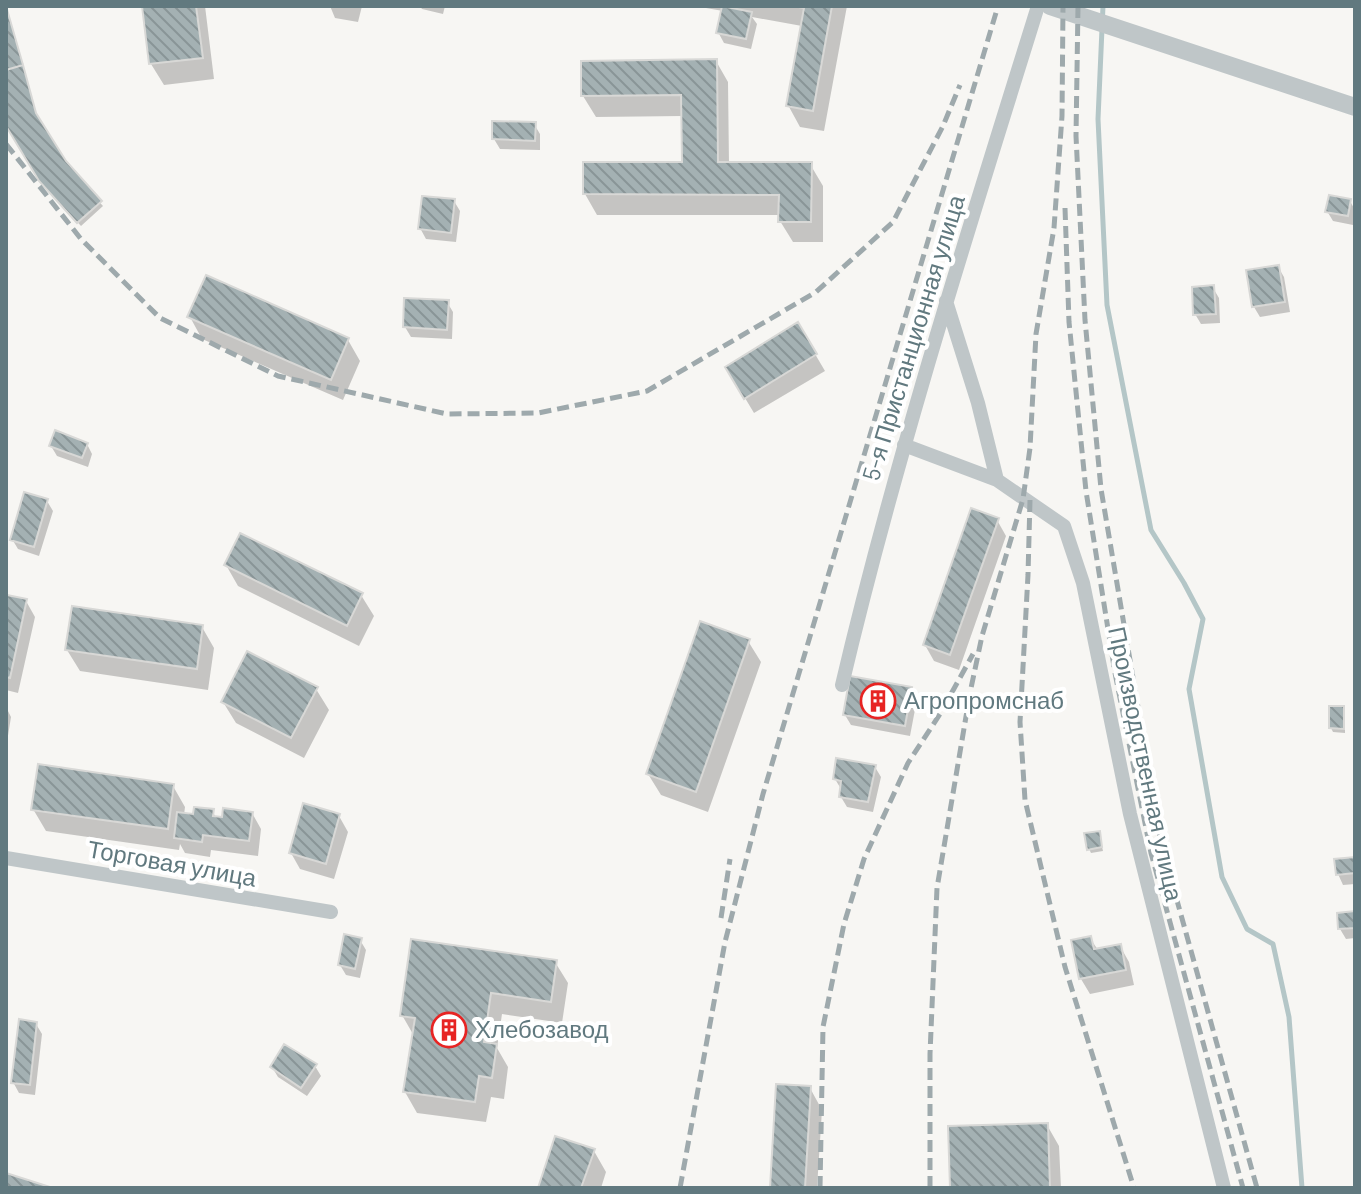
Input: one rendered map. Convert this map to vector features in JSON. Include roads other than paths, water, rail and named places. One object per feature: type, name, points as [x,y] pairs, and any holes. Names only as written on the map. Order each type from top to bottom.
[{"type":"street","name":"5-я Пристанционная улица","points":[[842,685],[904,445],[1038,6]]},
{"type":"street","points":[[1050,6],[1355,107]]},
{"type":"street","points":[[946,301],[978,403],[997,480]]},
{"type":"street","name":"Производственная улица","points":[[904,445],[997,480],[1064,526],[1083,583],[1130,814],[1224,1188]]},
{"type":"street","name":"Торговая улица","points":[[6,858],[331,912]]},
{"type":"waterway","points":[[1103,6],[1098,119],[1107,305],[1151,530],[1203,619],[1189,689],[1222,877],[1247,929],[1273,944],[1289,1017],[1302,1188]]},
{"type":"railway","points":[[680,1188],[725,942],[763,794],[998,6]]},
{"type":"railway","points":[[930,1188],[930,1054],[937,888],[982,636],[1023,499],[1030,448],[1036,334],[1054,228],[1062,116],[1063,6]]},
{"type":"railway","points":[[1078,6],[1076,136],[1085,320],[1101,489],[1161,843],[1257,1188]]},
{"type":"railway","points":[[6,144],[81,239],[160,318],[278,376],[447,414],[538,413],[647,391],[816,292],[893,222],[943,126],[960,85]]},
{"type":"railway","points":[[1065,208],[1069,322],[1086,491],[1115,673],[1151,853],[1243,1188]]},
{"type":"railway","points":[[1030,500],[1020,722],[1025,800],[1065,967],[1134,1188]]},
{"type":"railway","points":[[820,1188],[823,1027],[844,924],[864,859],[908,763],[973,654]]},
{"type":"railway","points":[[721,918],[730,859]]},
{"type":"place","name":"Агропромснаб","points":[[878,701]]},
{"type":"place","name":"Хлебозавод","points":[[449,1030]]}]
